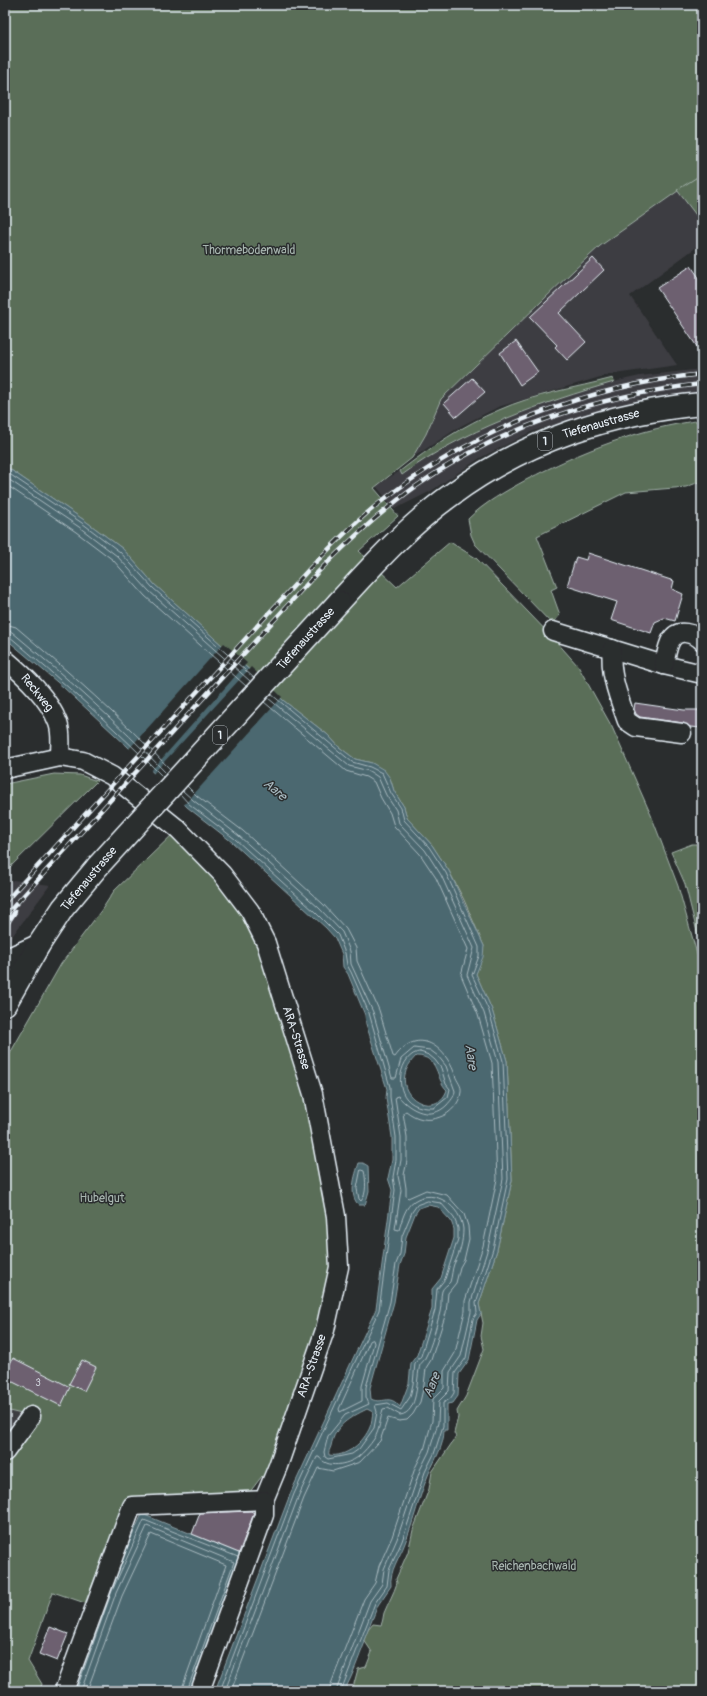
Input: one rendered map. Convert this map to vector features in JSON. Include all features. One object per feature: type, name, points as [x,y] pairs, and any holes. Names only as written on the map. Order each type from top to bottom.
[{"type":"main road","name":"Tiefenaustrasse","points":[[5,1004],[38,946],[63,908],[79,888],[373,564],[410,528],[440,503],[472,480],[505,460],[547,440],[587,426],[630,415],[676,406],[702,404]]},
{"type":"main road","points":[[5,961],[38,946]]},
{"type":"street","points":[[553,631],[664,665],[702,674]]},
{"type":"street","points":[[664,665],[669,643],[675,635],[683,632],[691,634],[702,641]]},
{"type":"street","points":[[612,649],[611,660],[614,680],[627,721],[636,727],[682,733]]},
{"type":"street","name":"Reckweg","points":[[5,659],[28,681],[53,711],[61,736],[60,757]]},
{"type":"street","name":"ARA-Strasse","points":[[5,769],[60,757],[83,761],[112,776],[133,791],[178,829],[222,874],[250,911],[266,943],[313,1094],[325,1151],[336,1216],[339,1267],[325,1330],[278,1466],[264,1500],[264,1515],[200,1691]]},
{"type":"street","points":[[5,1452],[31,1416]]},
{"type":"street","points":[[64,1691],[132,1506],[264,1500]]},
{"type":"shaded area","points":[[677,190],[702,223],[702,243],[630,296],[677,365],[607,375],[498,407],[461,426],[412,458],[426,434],[441,399],[600,246]]},
{"type":"shaded area","points":[[702,369],[702,391],[646,398],[614,406],[531,432],[480,458],[431,491],[395,509],[376,486],[437,448],[569,392],[640,376]]},
{"type":"shaded area","points":[[13,880],[50,885],[5,946],[5,886]]},
{"type":"shaded area","points":[[5,1410],[31,1416],[5,1452]]},
{"type":"green space","points":[[5,5],[702,5],[702,174],[600,246],[441,399],[426,434],[412,458],[374,488],[398,516],[359,551],[397,587],[450,542],[476,558],[555,640],[578,666],[612,727],[651,815],[678,886],[702,972],[702,1589],[698,1603],[702,1604],[702,1691],[352,1691],[358,1669],[366,1667],[372,1652],[364,1640],[368,1630],[373,1624],[382,1624],[384,1613],[397,1583],[396,1579],[408,1552],[413,1530],[429,1489],[432,1472],[456,1437],[454,1433],[458,1417],[457,1411],[466,1396],[484,1349],[481,1336],[483,1323],[479,1304],[497,1250],[512,1180],[507,1061],[492,1010],[476,974],[484,946],[464,900],[449,871],[432,845],[407,818],[404,807],[394,791],[390,778],[372,763],[355,759],[339,747],[328,735],[284,701],[155,585],[123,549],[84,520],[5,466]]},
{"type":"green space","points":[[702,174],[702,223],[677,190]]},
{"type":"green space","points":[[613,378],[614,382],[560,399],[504,420],[450,445],[425,459],[402,475],[400,471],[423,453],[473,422],[512,404],[541,395]]},
{"type":"green space","points":[[702,420],[702,481],[686,487],[626,492],[537,536],[557,587],[551,590],[560,615],[552,624],[475,544],[471,535],[468,519],[488,503],[526,480],[590,450],[612,442],[656,429]]},
{"type":"green space","points":[[54,774],[80,775],[97,781],[5,872],[5,784]]},
{"type":"green space","name":"Hubelgut","points":[[178,829],[250,911],[306,1071],[339,1267],[273,1480],[262,1476],[249,1493],[126,1499],[85,1603],[53,1592],[28,1661],[42,1684],[40,1691],[5,1691],[5,1452],[30,1416],[5,1410],[5,1062],[61,964],[114,891]]},
{"type":"green space","points":[[692,844],[702,844],[702,952],[685,884],[671,852]]},
{"type":"water","name":"Aare","points":[[5,466],[84,520],[123,549],[155,585],[284,701],[328,735],[339,747],[355,759],[372,763],[384,770],[390,778],[394,791],[404,807],[407,818],[432,845],[449,871],[484,946],[483,957],[476,974],[492,1010],[507,1061],[512,1180],[497,1250],[479,1304],[481,1314],[477,1320],[469,1360],[459,1374],[458,1396],[453,1403],[447,1404],[447,1430],[444,1430],[441,1447],[425,1482],[408,1535],[393,1569],[391,1586],[378,1605],[364,1640],[365,1642],[344,1691],[215,1691],[291,1492],[376,1309],[392,1190],[388,1178],[392,1160],[392,1137],[386,1098],[387,1089],[366,1024],[365,1015],[348,974],[343,967],[342,954],[335,938],[326,928],[232,842],[187,807],[127,746],[63,687],[5,638]],"holes":[[[416,1056],[424,1057],[429,1060],[436,1069],[440,1080],[447,1090],[441,1100],[432,1104],[423,1103],[414,1099],[407,1091],[404,1081],[407,1069]],[[428,1205],[438,1207],[451,1221],[454,1229],[454,1238],[441,1278],[432,1289],[432,1309],[417,1355],[411,1363],[409,1383],[400,1407],[393,1401],[379,1401],[371,1399],[370,1388],[394,1302],[406,1237],[419,1208]],[[367,1409],[373,1412],[372,1421],[367,1433],[354,1448],[342,1454],[329,1455],[333,1439],[339,1427],[349,1419]]]},
{"type":"water","points":[[359,1163],[363,1163],[368,1166],[369,1191],[365,1205],[359,1205],[353,1191],[353,1185]]},
{"type":"water","points":[[142,1514],[246,1556],[196,1691],[72,1691],[108,1590]]},
{"type":"pier","points":[[224,643],[247,663],[150,772],[128,750]]},
{"type":"pier","points":[[251,667],[282,697],[183,806],[152,775]]},
{"type":"building","points":[[593,258],[604,270],[559,313],[586,342],[567,360],[555,347],[557,345],[530,317]]},
{"type":"building","points":[[691,266],[702,282],[702,354],[657,288]]},
{"type":"building","points":[[516,341],[538,372],[520,385],[500,353]]},
{"type":"building","points":[[472,378],[485,392],[456,417],[444,403]]},
{"type":"building","points":[[588,553],[674,581],[672,589],[683,594],[675,621],[664,618],[655,622],[651,633],[611,620],[617,602],[567,586],[576,557],[586,560]]},
{"type":"building","points":[[635,703],[684,710],[702,710],[702,728],[690,727],[683,723],[640,717],[636,714],[634,709]]},
{"type":"building","points":[[13,1358],[70,1387],[61,1406],[5,1378],[5,1373]]},
{"type":"building","points":[[82,1360],[96,1367],[84,1391],[69,1384]]},
{"type":"building","points":[[251,1511],[254,1513],[239,1553],[192,1534],[200,1513]]},
{"type":"building","points":[[50,1627],[68,1634],[57,1661],[39,1654]]},
{"type":"railway","points":[[5,902],[311,567],[357,522],[387,497],[422,472],[459,450],[536,414],[576,400],[617,389],[659,380],[702,374]]},
{"type":"railway","points":[[5,916],[317,573],[364,528],[415,487],[447,466],[481,447],[552,417],[626,396],[702,384]]},
{"type":"railway","points":[[5,927],[15,912]]},
{"type":"park label","name":"Thormebodenwald","points":[[249,250]]},
{"type":"park label","name":"Reichenbachwald","points":[[534,1566]]}]
